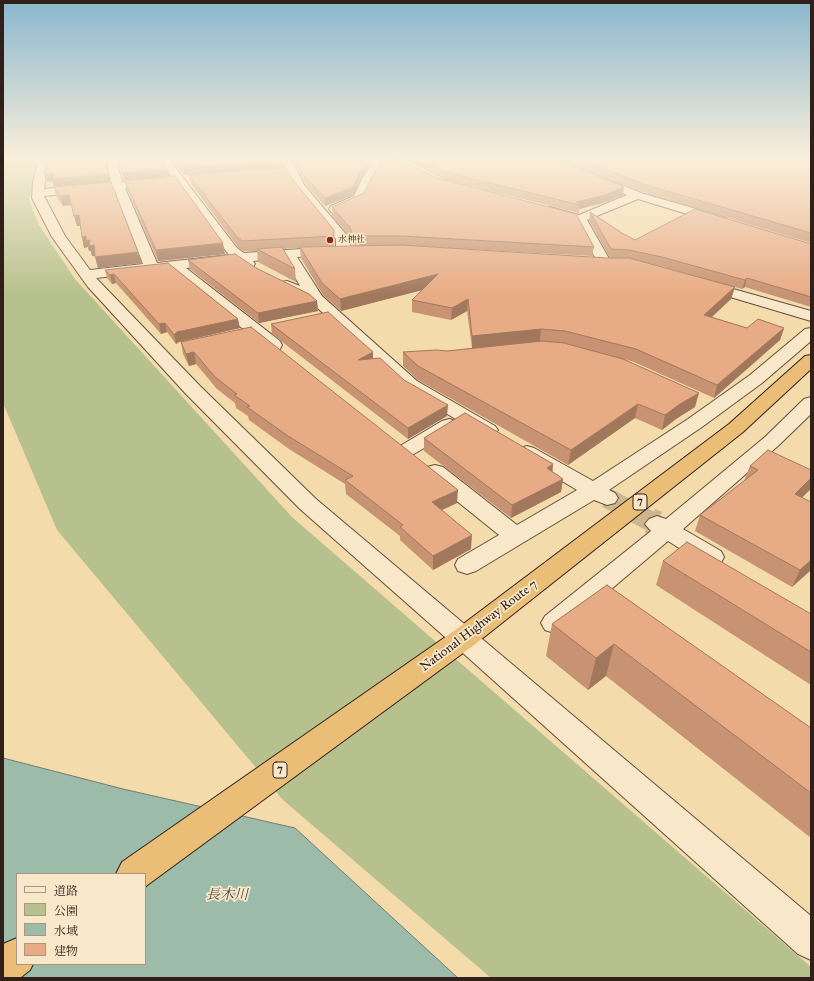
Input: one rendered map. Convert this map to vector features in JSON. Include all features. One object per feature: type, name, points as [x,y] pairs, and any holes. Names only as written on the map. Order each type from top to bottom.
[{"type":"highway","name":"National Highway Route 7","points":[[135,873],[464,638],[736,428],[811,360]]},
{"type":"highway","points":[[3,967],[16,958]]},
{"type":"street","points":[[41,204],[59,237],[93,284],[193,390],[308,504],[811,941]]},
{"type":"street","points":[[125,204],[152,268]]},
{"type":"street","points":[[197,204],[232,251],[240,258],[266,275],[316,299]]},
{"type":"street","points":[[315,204],[342,239],[342,250]]},
{"type":"street","points":[[323,214],[347,204]]},
{"type":"street","points":[[542,209],[580,218],[615,204]]},
{"type":"street","points":[[666,204],[735,225]]},
{"type":"street","points":[[580,218],[612,264],[590,263]]},
{"type":"street","points":[[86,274],[288,253],[342,250],[357,251]]},
{"type":"street","points":[[288,253],[325,315],[367,345],[411,385],[600,494]]},
{"type":"street","points":[[174,266],[288,356]]},
{"type":"street","points":[[692,281],[811,316]]},
{"type":"street","points":[[235,336],[279,326]]},
{"type":"street","points":[[467,564],[515,536],[600,494],[709,405],[756,379],[811,333]]},
{"type":"street","points":[[367,345],[398,353]]},
{"type":"street","points":[[554,623],[662,527],[772,441],[811,403]]},
{"type":"street","points":[[464,416],[400,445],[515,536]]},
{"type":"street","points":[[662,527],[729,567]]},
{"type":"green space","points":[[3,204],[31,204],[39,225],[75,279],[292,517],[811,967],[811,978],[491,978],[283,800],[57,530],[3,403]]},
{"type":"water","name":"長木川","points":[[3,758],[123,789],[295,828],[458,978],[3,978]]},
{"type":"building","points":[[71,204],[119,204],[138,252],[95,257],[94,245],[89,246],[90,240],[86,241],[86,236],[82,237],[79,215],[74,216]]},
{"type":"building","points":[[135,204],[195,204],[223,243],[156,250]]},
{"type":"building","points":[[211,204],[312,204],[334,230],[334,236],[242,241],[237,237]]},
{"type":"building","points":[[339,204],[537,204],[576,214],[594,247],[401,236],[351,236],[351,229],[332,207]]},
{"type":"building","points":[[711,204],[811,204],[811,233]]},
{"type":"building","points":[[695,209],[811,244],[811,297],[747,278],[745,280],[662,257],[629,250],[611,249],[590,212],[635,240]]},
{"type":"building","points":[[401,245],[607,258],[629,258],[735,287],[704,315],[747,328],[758,319],[784,328],[717,385],[636,349],[565,331],[541,329],[472,336],[468,299],[452,308],[412,300],[438,274],[340,299],[322,283],[300,247]]},
{"type":"building","points":[[282,247],[295,269],[257,249]]},
{"type":"building","points":[[235,254],[256,268],[309,294],[317,301],[258,313],[188,260]]},
{"type":"building","points":[[168,263],[238,319],[177,332],[174,335],[165,323],[159,324],[114,274],[110,275],[105,270]]},
{"type":"building","points":[[328,312],[373,352],[358,360],[380,358],[404,380],[448,405],[408,428],[271,324]]},
{"type":"building","points":[[251,327],[458,490],[432,502],[472,535],[433,556],[400,527],[403,525],[345,480],[353,476],[288,436],[247,407],[250,406],[234,395],[237,394],[215,377],[194,352],[186,354],[181,342]]},
{"type":"building","points":[[542,341],[564,343],[623,359],[699,393],[665,415],[638,404],[571,450],[418,366],[403,352],[437,350],[447,351]]},
{"type":"building","points":[[465,413],[553,464],[547,468],[563,479],[512,505],[424,438]]},
{"type":"building","points":[[768,450],[811,470],[811,478],[795,494],[811,502],[811,560],[800,570],[700,515],[758,470],[750,466]]},
{"type":"building","points":[[687,542],[811,614],[811,652],[663,561]]},
{"type":"building","points":[[607,585],[811,728],[811,793],[614,644],[596,658],[552,624]]},
{"type":"tunnel","points":[[607,498],[651,521]]},
{"type":"tunnel","points":[[651,521],[657,524]]},
{"type":"place","name":"水神社","points":[[330,240]]}]
